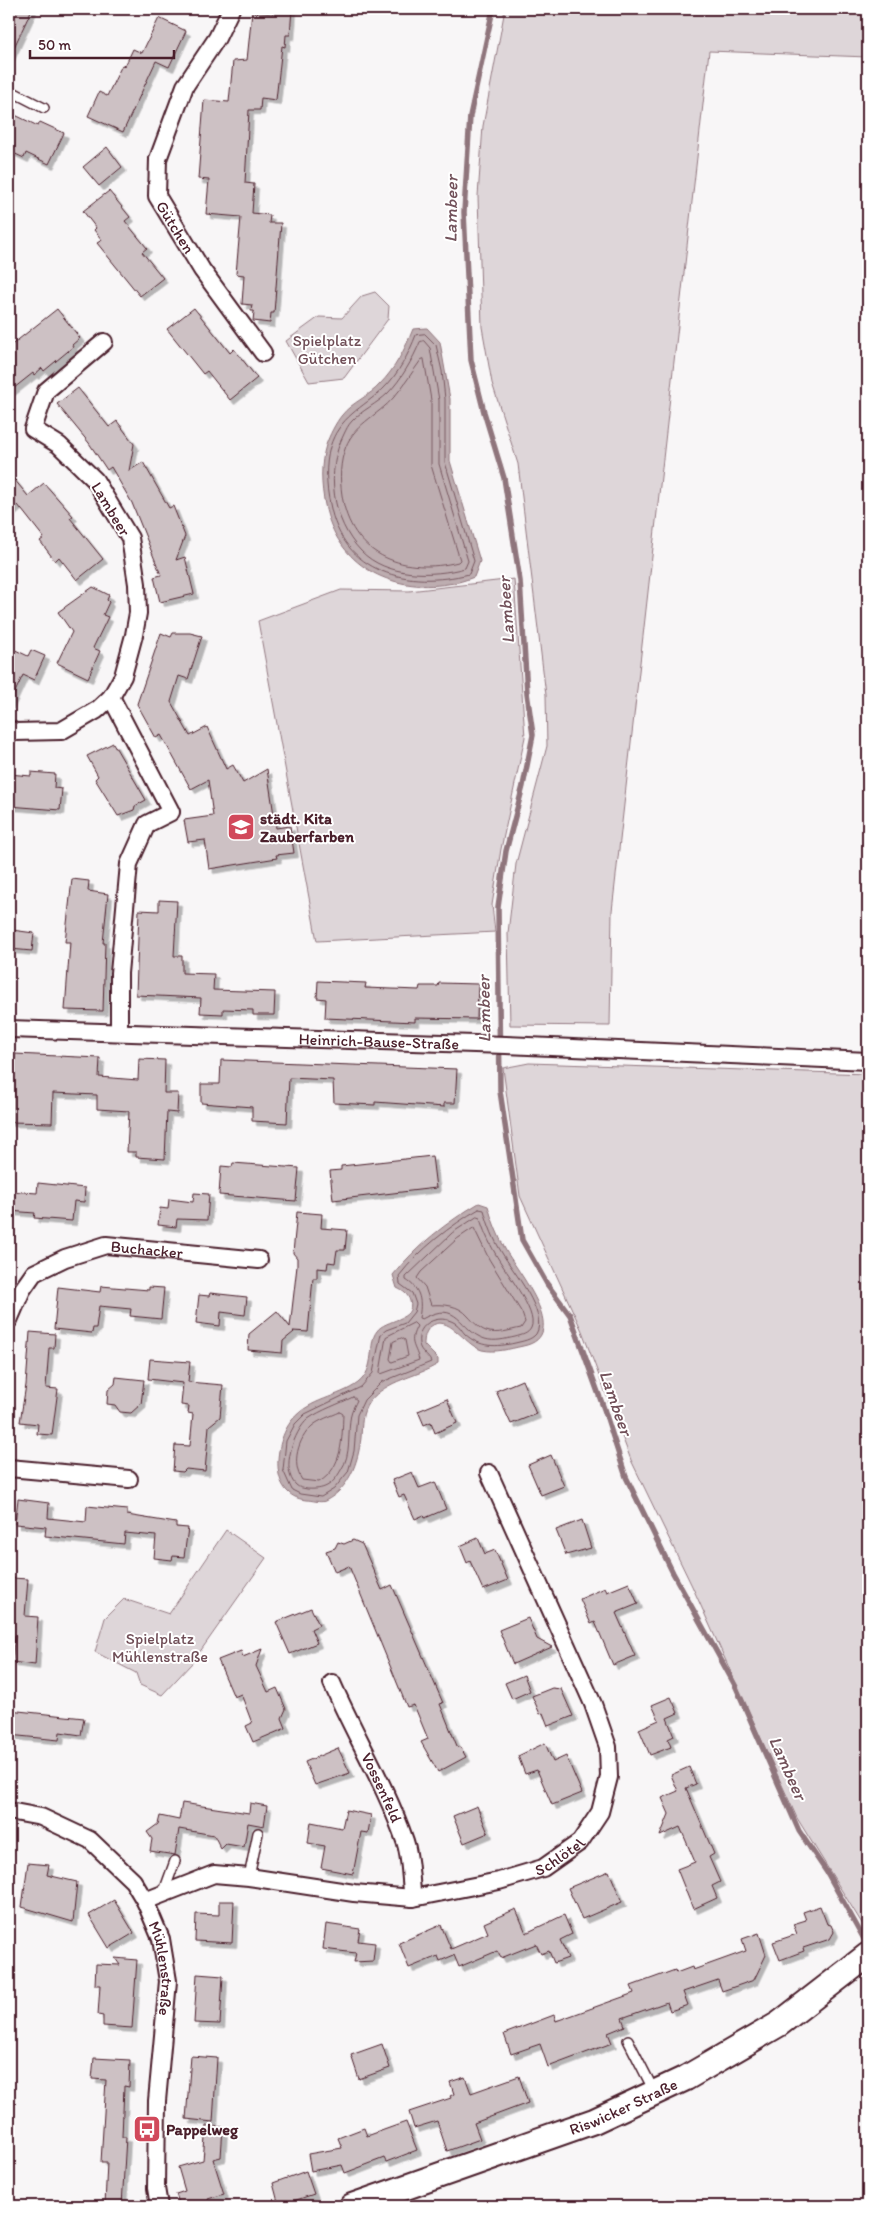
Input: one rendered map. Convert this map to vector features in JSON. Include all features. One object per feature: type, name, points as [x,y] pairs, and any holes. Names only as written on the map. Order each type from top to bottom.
[{"type":"street","name":"Gütchen","points":[[232,9],[217,38],[184,86],[158,160],[157,196],[202,270],[263,353]]},
{"type":"street","name":"Lambeer","points":[[9,729],[14,732],[61,731],[97,710],[111,697],[123,676],[134,635],[138,613],[137,584],[130,538],[96,480],[59,445],[33,429],[46,391],[104,342]]},
{"type":"street","points":[[111,697],[171,812],[147,824],[129,864],[119,973],[120,1032]]},
{"type":"street","name":"Heinrich-Bause-Straße","points":[[9,1029],[498,1045],[868,1061]]},
{"type":"street","name":"Buchacker","points":[[9,1320],[22,1290],[34,1273],[65,1258],[106,1245],[260,1260]]},
{"type":"street","points":[[9,1468],[129,1479]]},
{"type":"street","name":"Schlötel","points":[[145,1901],[214,1874],[249,1877],[354,1893],[412,1898],[464,1889],[543,1868],[580,1842],[600,1812],[609,1778],[608,1747],[594,1704],[489,1473]]},
{"type":"street","name":"Vossenfeld","points":[[332,1683],[359,1740],[376,1770],[405,1842],[412,1898]]},
{"type":"street","name":"Mühlenstraße","points":[[9,1812],[41,1817],[90,1840],[133,1882],[145,1901],[161,1939],[168,1981],[157,2101],[156,2188],[159,2206]]},
{"type":"street","name":"Riswicker Straße","points":[[352,2206],[594,2121],[686,2078],[779,2024],[868,1955]]},
{"type":"lane","points":[[9,90],[44,108]]},
{"type":"lane","points":[[249,1877],[258,1833]]},
{"type":"lane","points":[[163,1894],[175,1861]]},
{"type":"lane","points":[[628,2040],[655,2093]]},
{"type":"green space","points":[[505,9],[868,9],[868,57],[709,51],[612,911],[610,1026],[510,1025],[508,933],[516,864],[547,746],[546,695],[518,464],[492,383],[482,327],[478,196],[483,126]]},
{"type":"green space","name":"Spielplatz Gütchen","points":[[375,292],[389,306],[388,319],[344,378],[309,382],[286,341],[319,317],[342,318],[362,296]]},
{"type":"green space","points":[[514,579],[525,737],[501,849],[492,905],[495,932],[317,941],[258,621],[341,590],[409,591]]},
{"type":"green space","points":[[529,1063],[868,1074],[868,1920],[863,1925],[797,1818],[692,1586],[631,1460],[582,1331],[520,1196],[503,1068]]},
{"type":"green space","name":"Spielplatz Mühlenstraße","points":[[226,1530],[266,1558],[192,1663],[162,1695],[140,1685],[136,1673],[95,1652],[105,1618],[124,1599],[169,1614]]},
{"type":"water","points":[[427,328],[440,342],[450,399],[450,461],[480,561],[474,577],[451,584],[427,586],[406,584],[387,579],[369,570],[354,559],[341,544],[331,526],[325,505],[322,475],[326,445],[340,418],[346,410],[376,388],[390,372],[407,344],[413,329]]},
{"type":"water","points":[[479,1203],[488,1206],[495,1228],[505,1249],[537,1302],[542,1316],[543,1330],[537,1340],[523,1346],[487,1351],[475,1347],[450,1326],[437,1323],[430,1327],[425,1335],[424,1345],[438,1359],[438,1364],[385,1388],[369,1402],[363,1415],[361,1438],[355,1466],[340,1490],[325,1501],[318,1502],[294,1496],[285,1489],[280,1479],[278,1467],[281,1441],[292,1420],[307,1407],[350,1388],[364,1377],[370,1363],[372,1342],[377,1331],[386,1324],[404,1316],[411,1308],[408,1296],[397,1288],[393,1275],[433,1235]]},
{"type":"building","points":[[9,9],[32,9],[9,58]]},
{"type":"building","points":[[273,9],[292,9],[290,35],[286,35],[285,47],[282,46],[276,100],[261,98],[260,110],[249,110],[245,183],[254,184],[252,213],[270,215],[269,223],[281,223],[274,313],[271,313],[270,323],[253,321],[254,311],[251,311],[252,305],[242,304],[244,275],[236,274],[241,217],[206,214],[209,180],[198,179],[204,100],[229,102],[233,61],[247,60],[252,12],[273,14]]},
{"type":"building","points":[[159,18],[186,31],[169,67],[156,61],[123,132],[88,116],[99,92],[107,96],[122,65],[125,66],[133,49],[142,53]]},
{"type":"building","points":[[15,115],[38,126],[40,122],[64,133],[49,164],[26,153],[24,158],[9,151],[9,129]]},
{"type":"building","points":[[107,147],[122,167],[99,186],[83,167]]},
{"type":"building","points":[[109,191],[130,217],[125,221],[147,248],[142,252],[163,278],[140,296],[97,243],[102,240],[94,230],[96,228],[83,211]]},
{"type":"building","points":[[194,308],[230,353],[234,349],[257,378],[230,400],[207,371],[203,374],[167,329]]},
{"type":"building","points":[[57,309],[80,338],[72,345],[73,347],[44,371],[42,368],[34,375],[33,373],[9,392],[9,347]]},
{"type":"building","points":[[78,388],[109,427],[117,421],[134,444],[129,471],[143,462],[169,508],[173,506],[185,536],[176,560],[185,557],[194,594],[160,602],[154,577],[161,575],[132,503],[111,467],[107,470],[89,443],[57,404]]},
{"type":"building","points":[[9,473],[28,496],[44,483],[73,516],[70,518],[103,559],[77,580],[59,557],[55,561],[40,541],[44,538],[18,505],[9,513]]},
{"type":"building","points":[[93,587],[109,595],[107,600],[109,602],[103,615],[108,617],[93,648],[100,651],[88,678],[57,663],[72,632],[58,612]]},
{"type":"building","points":[[161,633],[171,637],[173,633],[190,633],[202,636],[188,679],[179,676],[171,702],[190,736],[207,727],[226,769],[233,765],[243,783],[267,769],[276,828],[290,826],[294,853],[276,855],[277,858],[209,869],[205,840],[188,842],[184,820],[213,816],[208,780],[191,789],[161,735],[156,738],[137,704]]},
{"type":"building","points":[[9,647],[28,656],[31,650],[45,656],[34,680],[23,675],[9,705]]},
{"type":"building","points":[[113,743],[146,800],[135,806],[134,810],[118,816],[95,779],[98,776],[87,756]]},
{"type":"building","points":[[31,772],[55,774],[54,788],[62,789],[60,810],[9,806],[9,774],[31,776]]},
{"type":"building","points":[[72,879],[89,881],[88,891],[108,894],[103,943],[105,943],[103,1011],[65,1010],[70,942],[65,942]]},
{"type":"building","points":[[159,900],[177,901],[174,956],[182,956],[182,973],[214,974],[213,990],[275,992],[274,1015],[253,1015],[253,1010],[223,1009],[223,1014],[200,1013],[201,998],[136,995],[139,910],[159,911]]},
{"type":"building","points":[[12,930],[34,933],[32,951],[10,949]]},
{"type":"building","points":[[318,981],[366,983],[365,988],[419,990],[420,986],[438,986],[439,983],[478,984],[477,1019],[415,1018],[415,1022],[325,1018],[326,999],[317,998]]},
{"type":"building","points":[[15,1054],[100,1058],[99,1077],[138,1080],[139,1059],[165,1060],[164,1093],[178,1093],[177,1113],[167,1112],[165,1159],[136,1157],[136,1152],[127,1152],[129,1111],[97,1109],[97,1095],[53,1093],[52,1123],[9,1122],[9,1093],[13,1094]]},
{"type":"building","points":[[221,1060],[457,1069],[455,1103],[444,1103],[444,1107],[375,1102],[375,1105],[334,1103],[333,1080],[289,1078],[287,1123],[252,1121],[252,1107],[201,1103],[201,1084],[220,1084]]},
{"type":"building","points":[[432,1156],[436,1188],[333,1200],[330,1171],[341,1170],[341,1166]]},
{"type":"building","points":[[233,1163],[299,1168],[296,1201],[219,1195],[221,1166],[232,1167]]},
{"type":"building","points":[[38,1183],[85,1188],[84,1202],[74,1201],[72,1221],[34,1218],[35,1213],[9,1211],[9,1191],[37,1193]]},
{"type":"building","points":[[194,1193],[209,1194],[207,1220],[177,1219],[176,1227],[158,1225],[160,1208],[168,1209],[169,1199],[193,1202]]},
{"type":"building","points":[[297,1212],[322,1214],[321,1228],[347,1230],[345,1250],[337,1250],[335,1263],[328,1262],[327,1269],[317,1268],[317,1278],[313,1278],[308,1332],[293,1331],[283,1341],[282,1353],[248,1350],[249,1334],[277,1311],[290,1327],[297,1266],[297,1258],[293,1253]]},
{"type":"building","points":[[101,1286],[149,1290],[149,1287],[164,1288],[161,1319],[130,1316],[131,1309],[99,1306],[96,1328],[93,1328],[92,1333],[54,1329],[58,1287],[100,1292]]},
{"type":"building","points":[[210,1293],[247,1297],[245,1315],[221,1312],[220,1326],[196,1323],[199,1295],[209,1296]]},
{"type":"building","points":[[30,1332],[55,1334],[54,1348],[49,1348],[46,1388],[58,1389],[52,1435],[37,1434],[38,1424],[20,1422],[26,1385]]},
{"type":"building","points":[[150,1359],[190,1362],[188,1382],[223,1385],[220,1417],[209,1426],[205,1471],[186,1469],[183,1472],[173,1471],[175,1445],[190,1446],[193,1414],[188,1413],[189,1406],[181,1405],[183,1383],[148,1379]]},
{"type":"building","points":[[116,1377],[144,1380],[141,1404],[131,1413],[120,1412],[115,1405],[107,1404],[108,1390],[115,1384]]},
{"type":"building","points":[[522,1380],[536,1414],[511,1424],[496,1391]]},
{"type":"building","points":[[447,1399],[457,1423],[435,1433],[431,1422],[424,1425],[418,1411]]},
{"type":"building","points":[[551,1455],[564,1486],[541,1495],[528,1465]]},
{"type":"building","points":[[412,1472],[419,1488],[435,1482],[446,1509],[425,1518],[424,1515],[415,1519],[404,1495],[399,1497],[392,1480]]},
{"type":"building","points":[[18,1499],[49,1503],[48,1518],[86,1522],[87,1506],[127,1510],[127,1515],[176,1523],[176,1527],[188,1528],[184,1557],[173,1556],[172,1560],[154,1558],[156,1536],[125,1533],[124,1544],[45,1536],[46,1527],[15,1524]]},
{"type":"building","points":[[582,1520],[591,1548],[566,1555],[556,1530]]},
{"type":"building","points":[[478,1538],[485,1554],[495,1550],[508,1580],[483,1590],[470,1561],[467,1563],[460,1546]]},
{"type":"building","points":[[353,1540],[362,1544],[382,1590],[392,1585],[443,1703],[440,1704],[457,1746],[461,1748],[466,1757],[438,1772],[421,1742],[428,1739],[414,1705],[407,1707],[349,1566],[335,1572],[326,1551],[335,1548],[338,1542],[344,1544]]},
{"type":"building","points":[[12,1578],[28,1579],[25,1616],[38,1617],[35,1665],[12,1662],[15,1636],[9,1635],[9,1595]]},
{"type":"building","points":[[629,1583],[638,1604],[616,1613],[635,1656],[613,1665],[595,1622],[591,1624],[580,1599],[605,1588],[607,1592]]},
{"type":"building","points":[[311,1608],[319,1625],[311,1629],[317,1643],[290,1654],[276,1622]]},
{"type":"building","points":[[528,1618],[537,1639],[552,1647],[513,1664],[499,1630]]},
{"type":"building","points":[[262,1649],[256,1666],[268,1692],[277,1688],[286,1709],[282,1718],[286,1728],[253,1742],[246,1726],[252,1723],[241,1694],[234,1697],[218,1660],[241,1651],[243,1657]]},
{"type":"building","points":[[524,1675],[530,1691],[512,1699],[505,1683]]},
{"type":"building","points":[[552,1688],[561,1689],[573,1716],[548,1726],[543,1713],[540,1714],[532,1696]]},
{"type":"building","points":[[671,1697],[678,1713],[667,1718],[674,1736],[668,1739],[671,1747],[650,1755],[639,1729],[659,1720],[652,1705]]},
{"type":"building","points":[[9,1710],[84,1718],[81,1735],[60,1732],[59,1740],[9,1735]]},
{"type":"building","points":[[545,1743],[553,1762],[566,1756],[582,1793],[552,1805],[537,1770],[525,1774],[518,1756]]},
{"type":"building","points":[[338,1748],[350,1773],[315,1785],[305,1762]]},
{"type":"building","points":[[689,1767],[696,1784],[686,1788],[714,1854],[709,1857],[720,1882],[712,1886],[717,1898],[693,1909],[677,1869],[695,1862],[680,1827],[660,1836],[669,1814],[662,1798],[678,1791],[671,1775]]},
{"type":"building","points":[[182,1803],[249,1813],[250,1803],[267,1806],[264,1826],[248,1823],[244,1847],[226,1844],[221,1849],[214,1835],[179,1829],[175,1855],[150,1851],[152,1839],[147,1832],[158,1824],[160,1816],[179,1820]]},
{"type":"building","points":[[477,1806],[488,1833],[464,1843],[453,1816]]},
{"type":"building","points":[[346,1810],[371,1815],[368,1833],[361,1832],[353,1874],[321,1868],[325,1846],[308,1843],[311,1822],[342,1828]]},
{"type":"building","points":[[28,1863],[49,1865],[47,1875],[77,1882],[73,1922],[22,1907]]},
{"type":"building","points":[[609,1871],[622,1902],[582,1919],[568,1888]]},
{"type":"building","points":[[114,1900],[134,1933],[109,1948],[89,1915]]},
{"type":"building","points":[[219,1901],[234,1901],[232,1943],[195,1941],[196,1914],[219,1915]]},
{"type":"building","points":[[820,1906],[827,1924],[831,1925],[834,1932],[830,1939],[803,1948],[804,1951],[780,1960],[773,1942],[797,1934],[793,1924],[806,1920],[803,1912]]},
{"type":"building","points":[[516,1909],[526,1933],[564,1915],[572,1934],[560,1940],[568,1958],[554,1963],[549,1951],[541,1954],[536,1944],[501,1958],[497,1951],[459,1967],[454,1955],[440,1961],[438,1956],[409,1968],[399,1943],[441,1925],[451,1949],[488,1933],[484,1923]]},
{"type":"building","points":[[326,1924],[360,1929],[358,1941],[375,1943],[373,1961],[354,1962],[356,1953],[323,1949]]},
{"type":"building","points":[[759,1933],[766,1955],[754,1980],[722,1991],[718,1980],[683,1992],[688,2005],[670,2011],[667,2002],[622,2018],[625,2026],[608,2033],[612,2043],[548,2067],[540,2044],[511,2054],[504,2034],[554,2015],[556,2021],[634,1993],[631,1986],[675,1970],[676,1973],[692,1967],[693,1970],[746,1951],[742,1939]]},
{"type":"building","points":[[115,1958],[137,1960],[132,2028],[103,2026],[103,2016],[98,2015],[100,1985],[95,1985],[96,1964],[120,1965]]},
{"type":"building","points":[[197,1974],[223,1976],[220,2024],[194,2023]]},
{"type":"building","points":[[382,2044],[390,2068],[359,2079],[351,2055]]},
{"type":"building","points":[[191,2056],[217,2058],[213,2122],[186,2119]]},
{"type":"building","points":[[94,2058],[130,2060],[129,2087],[124,2086],[122,2137],[126,2137],[122,2206],[105,2205],[107,2162],[101,2162],[106,2080],[92,2079]]},
{"type":"building","points":[[519,2076],[528,2103],[474,2123],[480,2139],[447,2151],[437,2121],[414,2128],[409,2112],[451,2098],[450,2096],[454,2094],[450,2082],[465,2077],[471,2093]]},
{"type":"building","points":[[406,2122],[417,2150],[386,2162],[384,2158],[345,2173],[342,2165],[311,2171],[308,2154],[342,2148],[338,2138],[364,2128],[367,2136]]},
{"type":"building","points":[[206,2126],[223,2127],[221,2157],[213,2159],[224,2194],[208,2199],[210,2206],[180,2206],[176,2194],[185,2191],[178,2167],[203,2160]]},
{"type":"building","points":[[306,2171],[314,2194],[279,2206],[273,2183]]},
{"type":"waterway","name":"Lambeer","points":[[493,9],[470,116],[464,212],[471,360],[504,478],[520,581],[527,693],[533,735],[523,786],[506,851],[498,907],[500,1091],[522,1240],[547,1284],[570,1315],[626,1477],[673,1573],[736,1687],[799,1831],[828,1874],[864,1939]]},
{"type":"place","name":"städt. Kita Zauberfarben","points":[[241,827]]},
{"type":"place","name":"Pappelweg","points":[[147,2129]]}]
